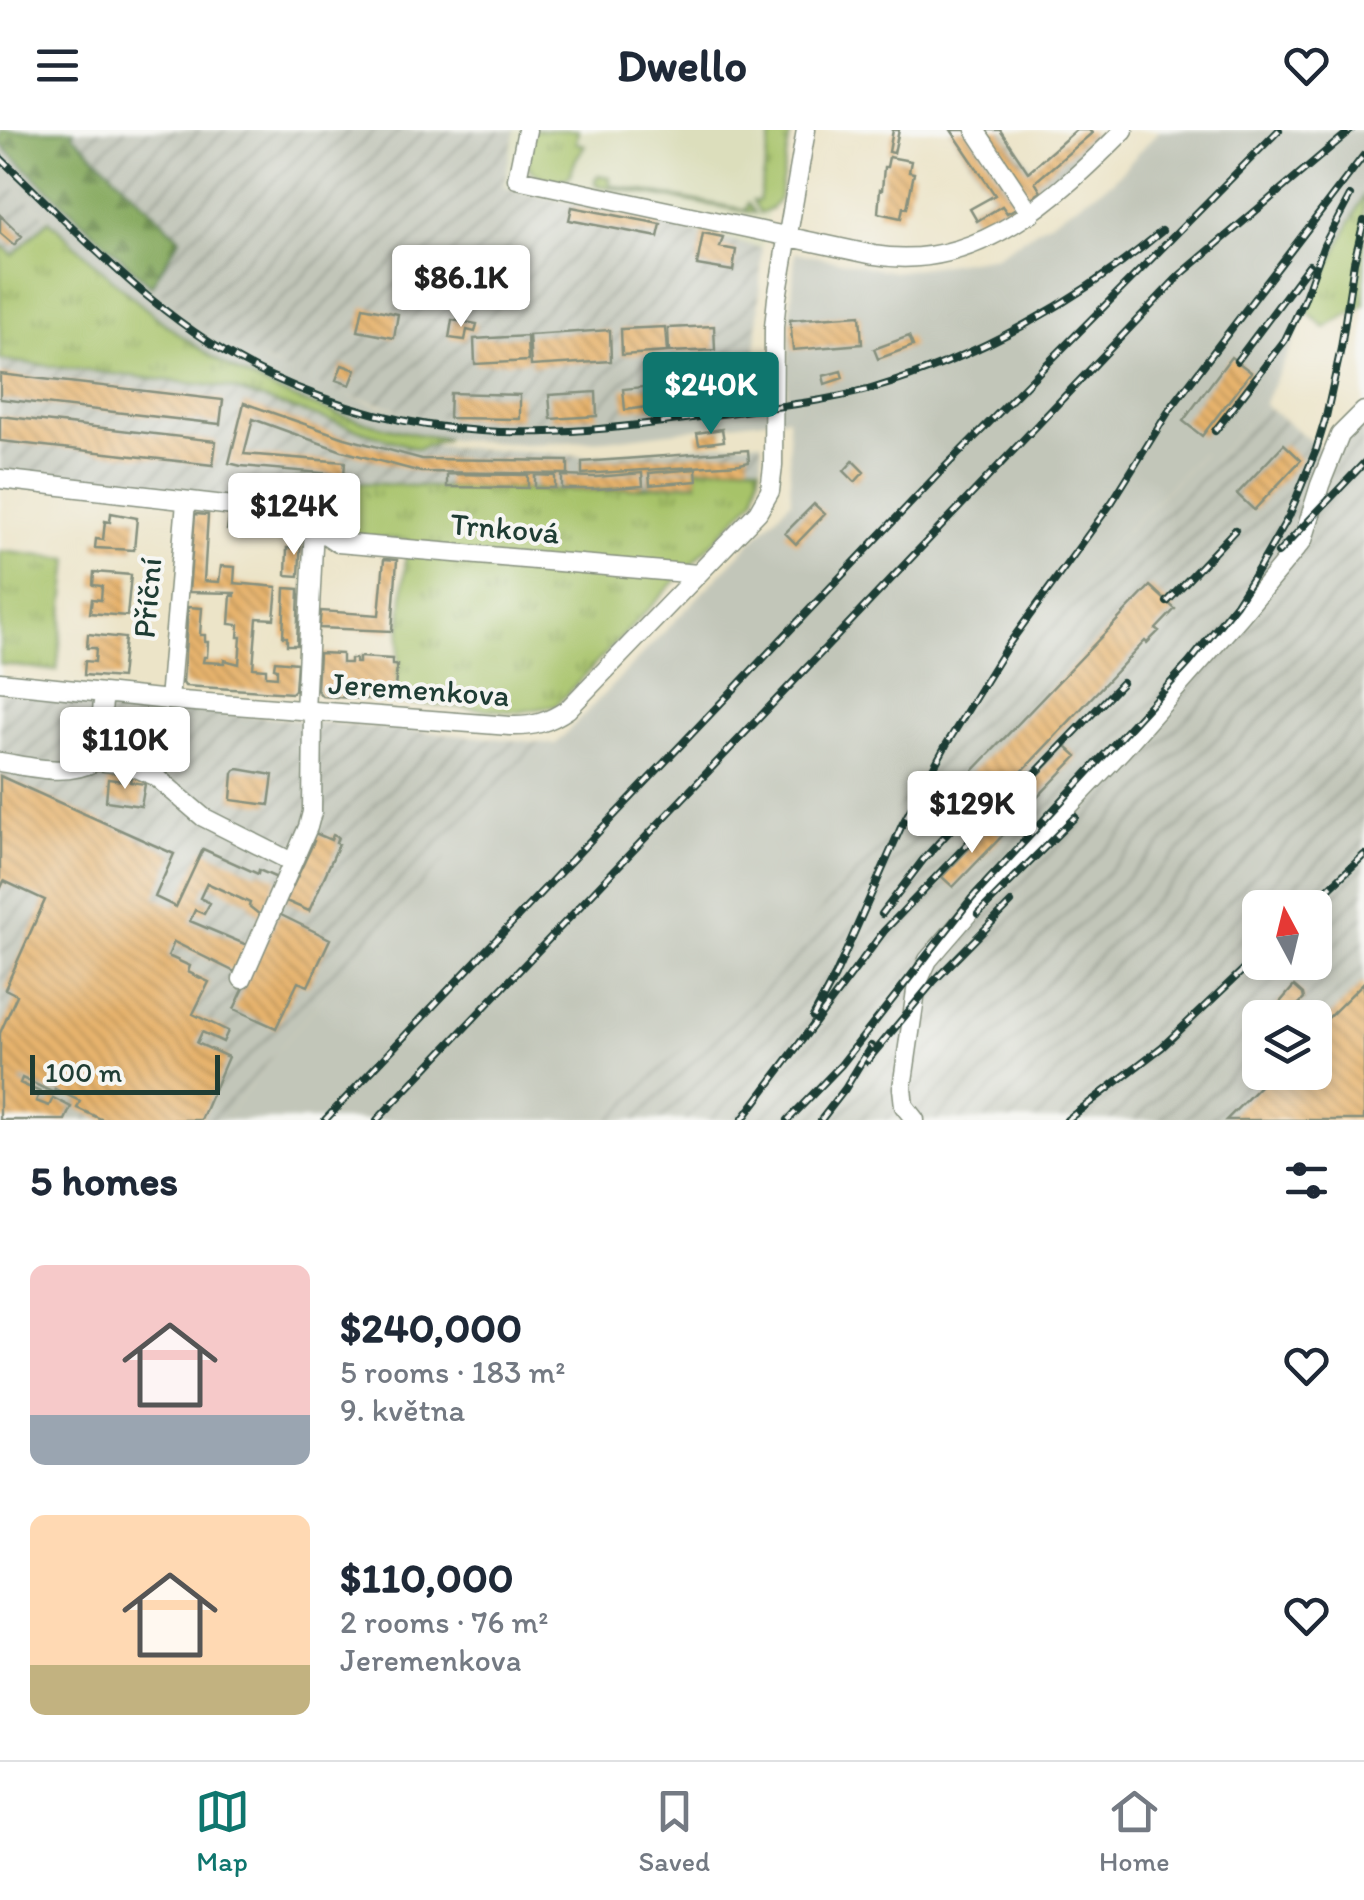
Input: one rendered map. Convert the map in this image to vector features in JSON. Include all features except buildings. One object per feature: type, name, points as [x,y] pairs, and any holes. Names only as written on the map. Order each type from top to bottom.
[{"type":"street","points":[[527,130],[517,180],[895,259],[921,259],[972,244],[1031,214],[1124,130]]},
{"type":"street","name":"Jeremenkova","points":[[0,682],[169,700],[520,726],[548,721],[568,710],[764,504],[770,491],[774,327],[806,130]]},
{"type":"street","points":[[975,130],[1031,214]]},
{"type":"street","points":[[914,1120],[904,1106],[902,1088],[917,984],[928,960],[1121,751],[1303,540],[1340,435],[1364,411]]},
{"type":"street","name":"Trnková","points":[[0,480],[294,512],[338,544],[698,574]]},
{"type":"street","name":"Příční","points":[[169,700],[186,502]]},
{"type":"street","points":[[242,980],[312,812],[309,711],[314,526]]},
{"type":"street","points":[[96,761],[104,694]]},
{"type":"street","points":[[0,762],[58,770],[82,768],[96,761],[129,764],[155,776],[203,818],[292,862]]},
{"type":"shaded area","points":[[74,130],[515,130],[503,187],[762,248],[753,399],[604,419],[525,423],[415,413],[309,382],[208,330],[151,286],[179,238],[72,134]]},
{"type":"shaded area","points":[[515,130],[790,130],[762,248],[503,187]]},
{"type":"shaded area","points":[[949,130],[1005,130],[1032,168],[1076,130],[1089,130],[1101,144],[1033,205],[979,234],[967,210],[991,194]]},
{"type":"shaded area","points":[[1160,130],[1364,130],[1364,194],[1264,404],[1212,462],[1203,453],[992,666],[861,862],[767,972],[602,1120],[224,1120],[274,1055],[454,849],[791,501],[788,417],[606,440],[525,444],[411,434],[337,415],[262,384],[165,324],[0,173],[0,144],[151,286],[209,330],[271,365],[380,406],[450,418],[525,423],[604,419],[786,394],[795,252],[894,272],[996,256],[1112,182]]},
{"type":"shaded area","points":[[0,173],[49,220],[13,255],[0,244]]},
{"type":"shaded area","points":[[0,360],[229,388],[418,449],[432,446],[586,456],[761,441],[762,464],[697,469],[698,483],[596,491],[297,479],[293,508],[0,471]]},
{"type":"shaded area","points":[[1264,404],[1322,450],[1364,407],[1364,1120],[602,1120],[767,972],[861,862],[992,666],[1204,453],[1213,461]]},
{"type":"shaded area","points":[[0,692],[556,744],[454,849],[274,1055],[224,1120],[0,1120]]},
{"type":"green space","points":[[0,130],[74,130],[73,135],[180,238],[151,286],[0,144]]},
{"type":"green space","points":[[533,130],[578,130],[576,143],[585,145],[569,177],[548,178],[529,168]]},
{"type":"green space","points":[[772,130],[791,130],[779,199],[772,208],[760,213],[753,201],[759,201]]},
{"type":"green space","points":[[598,176],[610,178],[610,185],[746,210],[748,203],[755,213],[596,185]]},
{"type":"green space","points":[[1364,194],[1364,305],[1325,328],[1307,312]]},
{"type":"green space","points":[[49,220],[157,317],[196,346],[254,380],[348,417],[447,439],[418,449],[229,388],[0,360],[0,244],[13,255]]},
{"type":"green space","points":[[760,466],[755,498],[743,511],[555,706],[519,712],[395,702],[407,540],[343,536],[296,479],[596,491],[697,483],[696,469]]},
{"type":"green space","points":[[0,551],[69,559],[57,671],[0,664]]},
{"type":"railway","points":[[325,1120],[941,471],[1279,130]]},
{"type":"railway","points":[[377,1120],[1179,276],[1351,130]]},
{"type":"railway","points":[[813,1017],[902,825],[1006,648],[1112,502],[1170,409],[1364,155]]},
{"type":"railway","points":[[0,158],[126,278],[231,356],[324,399],[377,415],[481,431],[642,425],[871,389],[949,361],[1025,325],[1097,281],[1162,231]]},
{"type":"railway","points":[[1215,431],[1285,340],[1324,245],[1350,196]]},
{"type":"railway","points":[[788,1120],[841,1065],[972,898],[1189,663],[1236,604],[1289,516],[1316,450],[1341,348],[1364,221]]},
{"type":"railway","points":[[1237,361],[1309,265]]},
{"type":"railway","points":[[1278,553],[1364,463]]},
{"type":"railway","points":[[1167,602],[1235,530]]},
{"type":"railway","points":[[742,1120],[884,931],[1122,683]]},
{"type":"railway","points":[[882,914],[923,860],[988,789]]},
{"type":"railway","points":[[978,914],[1075,817]]},
{"type":"railway","points":[[1327,890],[1364,855]]},
{"type":"railway","points":[[867,1061],[934,981],[1011,903]]},
{"type":"railway","points":[[1067,1120],[1162,1047],[1242,971]]},
{"type":"railway","points":[[821,1120],[871,1046]]}]
